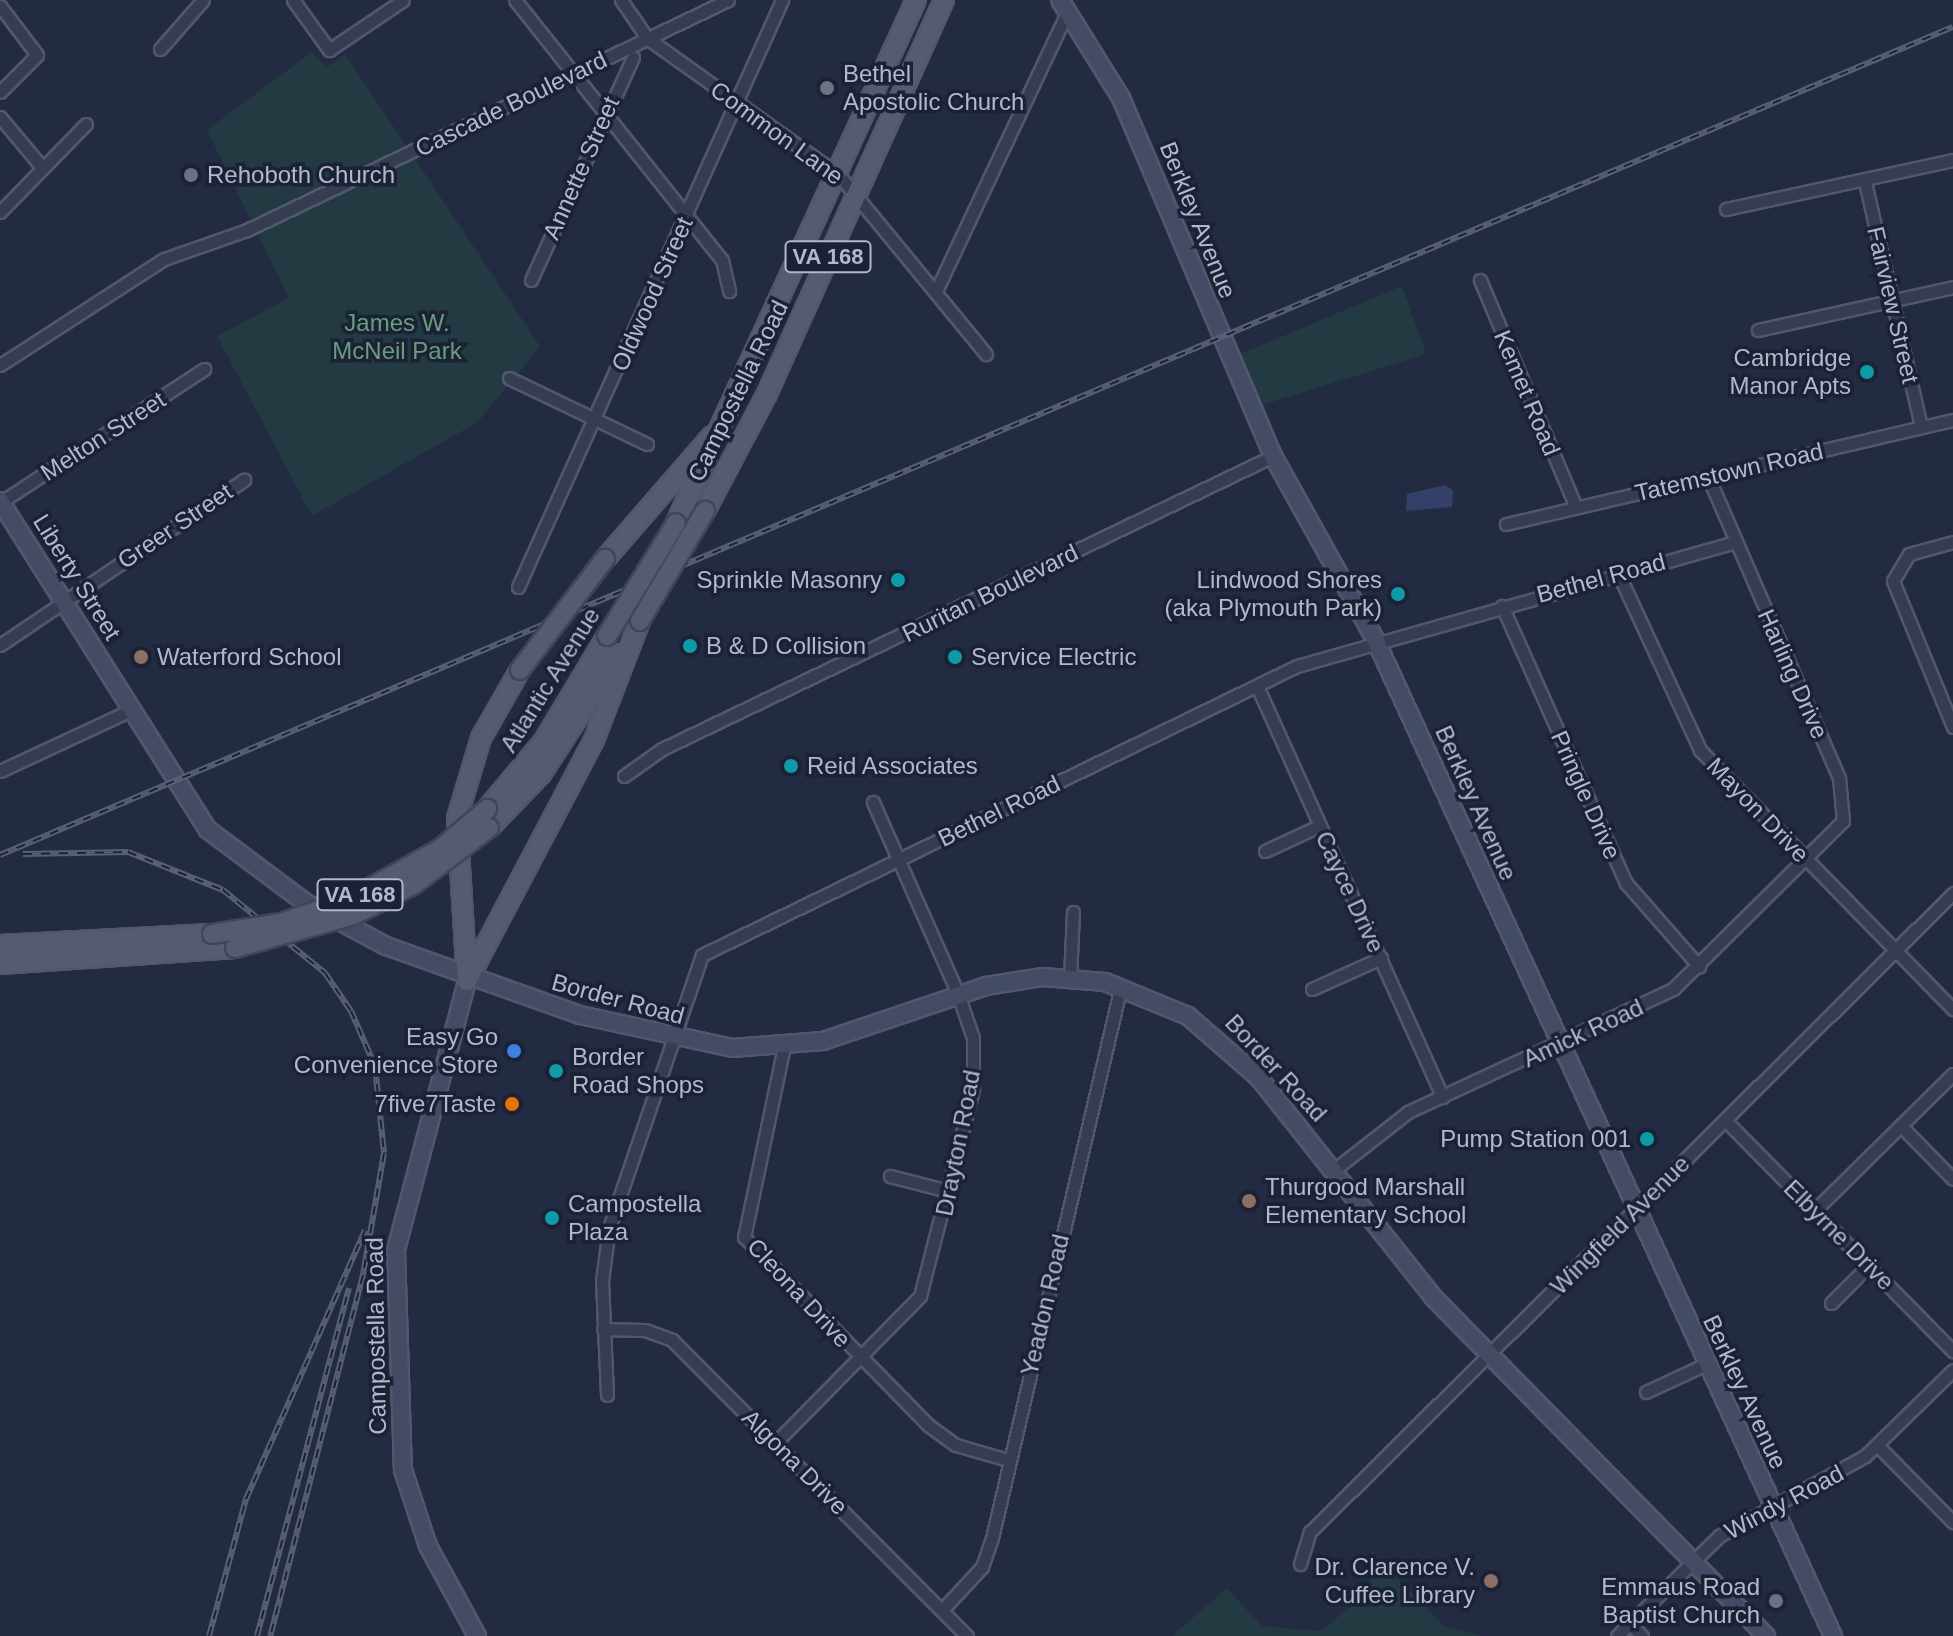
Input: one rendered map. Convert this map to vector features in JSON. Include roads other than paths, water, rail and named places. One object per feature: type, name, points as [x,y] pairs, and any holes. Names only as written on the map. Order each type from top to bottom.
[{"type":"main road","name":"Campostella Road","points":[[733,408],[916,0]]},
{"type":"main road","name":"Campostella Road","points":[[640,621],[705,511],[766,396],[944,0]]},
{"type":"main road","name":"Atlantic Avenue","points":[[0,945],[212,934],[281,923],[350,899],[429,856],[488,818],[544,741],[676,523],[733,408]]},
{"type":"main road","points":[[467,981],[457,818],[481,738],[520,670],[605,559],[733,408]]},
{"type":"main road","name":"Atlantic Avenue","points":[[0,964],[235,948],[354,915],[413,885],[488,818],[562,745],[640,621]]},
{"type":"main road","points":[[467,981],[590,750],[640,621]]},
{"type":"street","points":[[160,49],[202,0]]},
{"type":"street","points":[[293,0],[329,50],[403,0]]},
{"type":"street","points":[[515,0],[688,215],[726,267],[729,291]]},
{"type":"street","name":"Common Lane","points":[[621,0],[647,38],[838,174],[986,354]]},
{"type":"street","name":"Cascade Boulevard","points":[[0,365],[164,259],[247,230],[728,0]]},
{"type":"street","name":"Oldwood Street","points":[[518,587],[738,104],[782,0]]},
{"type":"street","points":[[0,6],[37,55],[0,92]]},
{"type":"street","points":[[936,291],[1064,6]]},
{"type":"street","name":"Berkley Avenue","points":[[1064,6],[1121,98],[1273,456],[1376,641],[1833,1636]]},
{"type":"street","name":"Annette Street","points":[[531,280],[604,112],[633,57]]},
{"type":"street","points":[[0,117],[41,166]]},
{"type":"street","points":[[0,212],[41,166],[86,124]]},
{"type":"street","points":[[1726,209],[1865,182],[1953,160]]},
{"type":"street","name":"Fairview Street","points":[[1865,182],[1921,427]]},
{"type":"street","name":"Kemet Road","points":[[1480,280],[1575,505]]},
{"type":"street","points":[[1758,330],[1953,287]]},
{"type":"street","name":"Melton Street","points":[[0,501],[204,369]]},
{"type":"street","points":[[509,378],[647,444]]},
{"type":"street","name":"Tatemstown Road","points":[[1506,524],[1575,505],[1709,479],[1953,420]]},
{"type":"street","name":"Ruritan Boulevard","points":[[624,776],[662,749],[1273,456]]},
{"type":"street","name":"Harling Drive","points":[[1709,479],[1846,797],[1843,821],[1807,859]]},
{"type":"street","name":"Greer Street","points":[[0,645],[244,480]]},
{"type":"street","name":"Liberty Street","points":[[0,501],[66,599],[190,808],[243,861],[350,929],[467,981]]},
{"type":"street","name":"Bethel Road","points":[[607,1395],[603,1329],[609,1228],[667,1039],[702,955],[1257,686],[1376,641],[1735,542]]},
{"type":"street","points":[[1953,542],[1909,554],[1893,581],[1953,727]]},
{"type":"street","name":"Mayon Drive","points":[[1618,573],[1700,750],[1953,1009]]},
{"type":"street","name":"Pringle Drive","points":[[1502,606],[1622,875],[1699,966]]},
{"type":"street","name":"Cayce Drive","points":[[1257,686],[1443,1097]]},
{"type":"street","points":[[0,771],[131,710]]},
{"type":"street","name":"Drayton Road","points":[[776,1442],[920,1296],[948,1191],[975,1060],[958,994],[873,802]]},
{"type":"street","points":[[1265,851],[1319,826]]},
{"type":"street","name":"Amick Road","points":[[1334,1170],[1397,1118],[1660,997],[1699,966],[1807,859]]},
{"type":"street","name":"Wingfield Avenue","points":[[1300,1564],[1310,1532],[1953,893]]},
{"type":"street","points":[[1070,978],[1073,912]]},
{"type":"street","points":[[1312,989],[1381,958]]},
{"type":"street","name":"Border Road","points":[[467,981],[667,1039],[784,1046],[871,1029],[958,994],[1009,981],[1070,978],[1121,986],[1173,1007],[1220,1038],[1488,1355],[1766,1636]]},
{"type":"street","name":"Campostella Road","points":[[467,981],[396,1250],[403,1470],[428,1546],[477,1636]]},
{"type":"street","name":"Yeadon Road","points":[[942,1610],[982,1567],[1121,986]]},
{"type":"street","name":"Cleona Drive","points":[[784,1046],[744,1237],[860,1358],[942,1437],[1008,1460]]},
{"type":"street","points":[[1815,1210],[1953,1074]]},
{"type":"street","name":"Elbyrne Drive","points":[[1725,1120],[1953,1351]]},
{"type":"street","points":[[1901,1126],[1953,1179]]},
{"type":"street","points":[[890,1176],[948,1191]]},
{"type":"street","points":[[1831,1303],[1869,1265]]},
{"type":"street","name":"Algona Drive","points":[[603,1329],[645,1330],[672,1340],[967,1636]]},
{"type":"street","points":[[1646,1392],[1706,1364]]},
{"type":"street","name":"Windy Road","points":[[1617,1636],[1692,1560],[1771,1505],[1878,1446],[1953,1370]]},
{"type":"street","points":[[1878,1446],[1953,1522]]},
{"type":"street","points":[[1630,1624],[1642,1636]]},
{"type":"water","points":[[1445,485],[1453,490],[1452,507],[1406,511],[1407,494]]},
{"type":"railway","points":[[0,855],[1953,27]]},
{"type":"railway","points":[[23,854],[128,852],[223,890],[325,973],[351,1011],[375,1066],[384,1153],[363,1275],[270,1636]]},
{"type":"railway","points":[[209,1636],[246,1499],[365,1230]]},
{"type":"railway","points":[[257,1636],[349,1288]]},
{"type":"place","name":"Bethel Apostolic Church","points":[[827,88]]},
{"type":"place","name":"Rehoboth Church","points":[[191,175]]},
{"type":"place","name":"Cambridge Manor Apts","points":[[1867,372]]},
{"type":"place","name":"Sprinkle Masonry","points":[[898,580]]},
{"type":"place","name":"Lindwood Shores (aka Plymouth Park)","points":[[1398,594]]},
{"type":"place","name":"B & D Collision","points":[[690,646]]},
{"type":"place","name":"Waterford School","points":[[141,657]]},
{"type":"place","name":"Service Electric","points":[[955,657]]},
{"type":"place","name":"Reid Associates","points":[[791,766]]},
{"type":"place","name":"Easy Go Convenience Store","points":[[514,1051]]},
{"type":"place","name":"Border Road Shops","points":[[556,1071]]},
{"type":"place","name":"7five7Taste","points":[[512,1104]]},
{"type":"place","name":"Pump Station 001","points":[[1647,1139]]},
{"type":"place","name":"Thurgood Marshall Elementary School","points":[[1249,1201]]},
{"type":"place","name":"Campostella Plaza","points":[[552,1218]]},
{"type":"place","name":"Dr. Clarence V. Cuffee Library","points":[[1491,1581]]},
{"type":"place","name":"Emmaus Road Baptist Church","points":[[1776,1601]]},
{"type":"park label","name":"James W. McNeil Park","points":[[397,337]]}]
